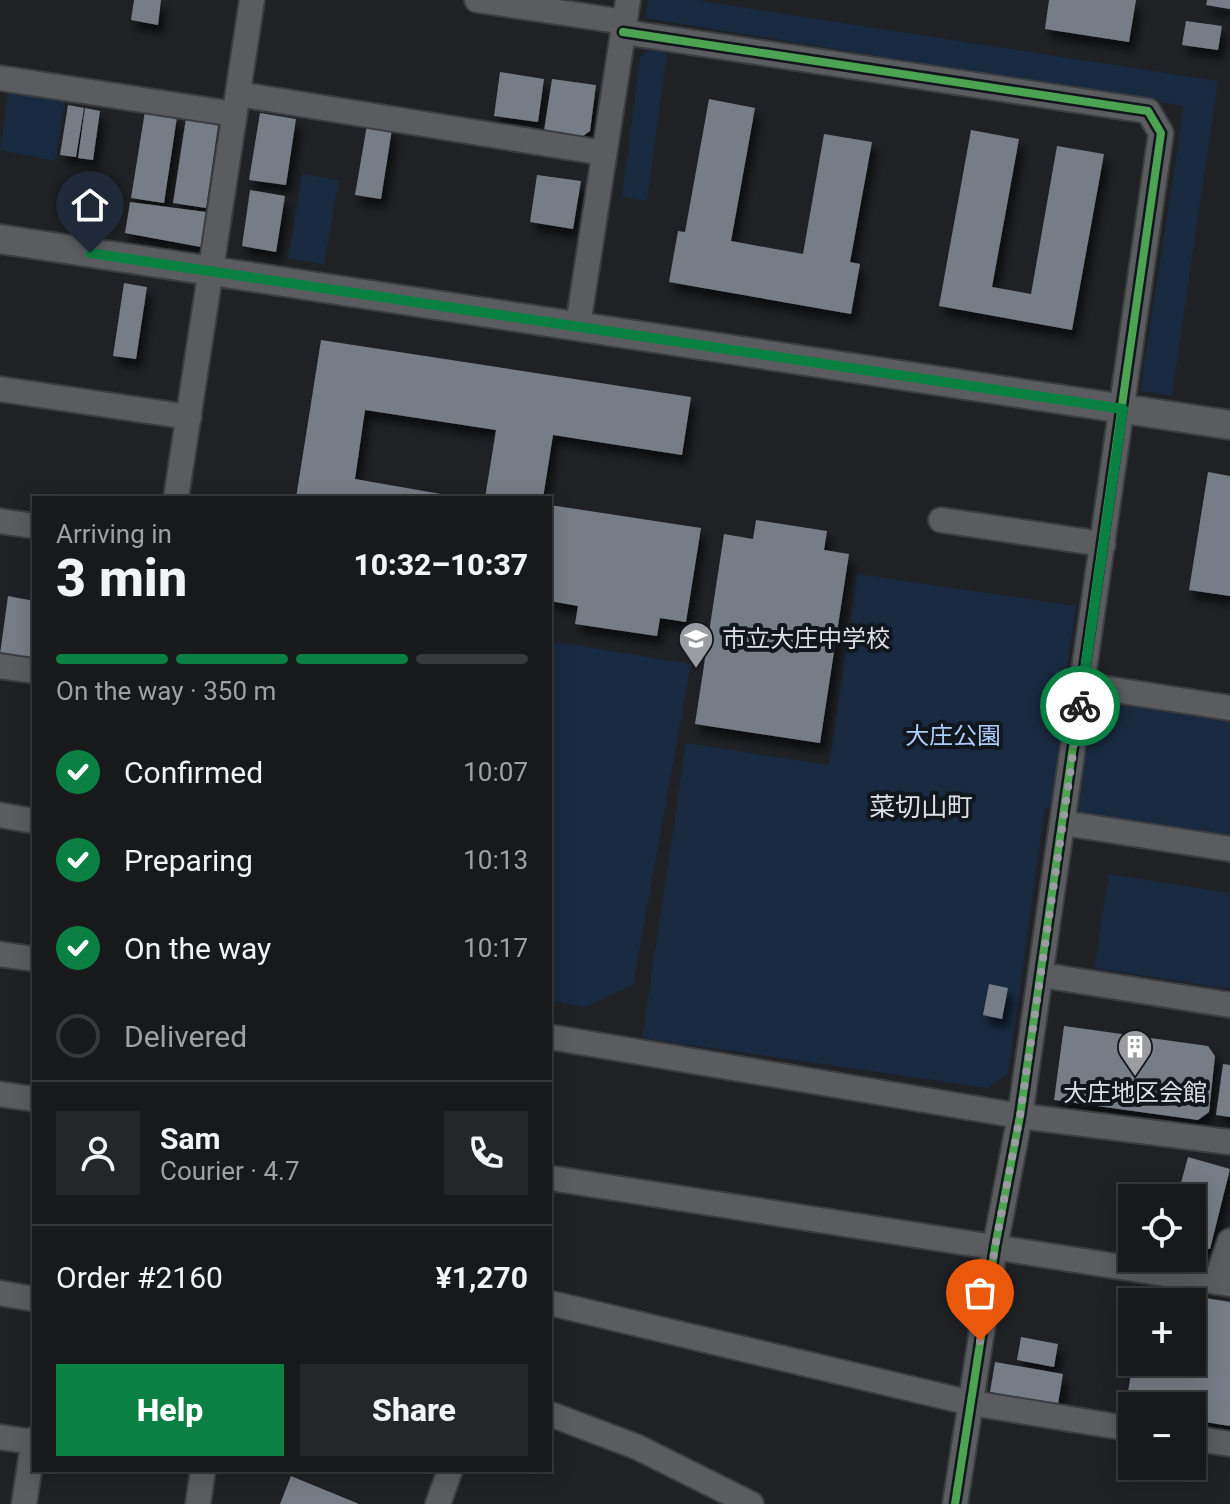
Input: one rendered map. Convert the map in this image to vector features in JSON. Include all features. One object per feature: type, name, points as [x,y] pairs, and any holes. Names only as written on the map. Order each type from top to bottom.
[{"type":"street","points":[[176,496],[252,0]]},
{"type":"street","points":[[477,0],[625,18],[1148,111],[1161,133],[1020,1116],[995,1247],[955,1504]]},
{"type":"street","points":[[578,325],[625,18]]},
{"type":"street","points":[[0,78],[236,104],[604,153]]},
{"type":"street","points":[[0,239],[1230,425]]},
{"type":"street","points":[[0,389],[189,417]]},
{"type":"street","points":[[941,520],[1103,544]]},
{"type":"street","points":[[0,521],[32,526]]},
{"type":"street","points":[[0,666],[32,671]]},
{"type":"street","points":[[1083,685],[1230,708]]},
{"type":"street","points":[[0,815],[32,821]]},
{"type":"street","points":[[1063,823],[1230,849]]},
{"type":"street","points":[[0,954],[32,959]]},
{"type":"street","points":[[1041,975],[1230,1005]]},
{"type":"street","points":[[552,1037],[1020,1116],[1230,1142]]},
{"type":"street","points":[[0,1094],[32,1099]]},
{"type":"street","points":[[552,1178],[1223,1283],[1230,1241]]},
{"type":"street","points":[[0,1293],[32,1299]]},
{"type":"street","points":[[552,1303],[971,1403],[1118,1427]]},
{"type":"street","points":[[552,1415],[637,1447],[751,1504]]},
{"type":"street","points":[[0,1437],[32,1440]]},
{"type":"street","points":[[1206,1440],[1230,1444]]},
{"type":"street","points":[[24,1504],[32,1453]]},
{"type":"street","points":[[198,1504],[203,1472]]},
{"type":"street","points":[[446,1502],[450,1472]]},
{"type":"green space","points":[[648,0],[695,0],[1218,81],[1172,395],[1140,391],[1184,106],[645,18]]},
{"type":"green space","points":[[649,50],[667,53],[647,201],[622,197],[640,57]]},
{"type":"green space","points":[[8,92],[65,101],[55,161],[0,150]]},
{"type":"green space","points":[[302,174],[339,180],[324,265],[288,258]]},
{"type":"green space","name":"大庄公園","points":[[857,574],[1076,606],[1063,696],[1230,722],[1230,836],[1045,808],[1008,1074],[988,1088],[642,1038],[686,743],[829,765]]},
{"type":"green space","points":[[552,641],[691,664],[633,985],[585,1007],[552,1001]]},
{"type":"green space","points":[[1109,874],[1230,893],[1230,989],[1094,968]]},
{"type":"building","points":[[134,0],[161,0],[158,25],[131,20]]},
{"type":"building","points":[[1049,0],[1136,0],[1129,42],[1045,29]]},
{"type":"building","points":[[1207,0],[1230,0],[1230,9],[1206,5]]},
{"type":"building","points":[[1186,21],[1222,26],[1218,50],[1182,45]]},
{"type":"building","points":[[500,72],[544,79],[538,122],[494,116]]},
{"type":"building","points":[[552,79],[596,85],[590,131],[583,136],[544,131]]},
{"type":"building","points":[[709,99],[755,108],[731,241],[803,254],[824,134],[872,142],[850,262],[860,264],[851,314],[669,282],[678,231],[685,232]]},
{"type":"building","points":[[68,105],[84,108],[76,157],[60,155]]},
{"type":"building","points":[[85,108],[100,111],[93,160],[78,158]]},
{"type":"building","points":[[145,111],[177,117],[164,203],[131,198]]},
{"type":"building","points":[[260,113],[296,119],[286,185],[249,180]]},
{"type":"building","points":[[186,118],[214,122],[218,126],[206,208],[173,203]]},
{"type":"building","points":[[367,125],[392,129],[381,199],[355,195]]},
{"type":"building","points":[[971,130],[1019,139],[992,287],[1031,294],[1057,146],[1104,154],[1072,330],[939,306]]},
{"type":"building","points":[[537,175],[581,181],[573,229],[530,222]]},
{"type":"building","points":[[250,190],[285,196],[276,252],[242,246]]},
{"type":"building","points":[[130,202],[206,212],[201,247],[125,233]]},
{"type":"building","points":[[124,283],[147,287],[136,359],[113,356]]},
{"type":"building","points":[[321,340],[691,397],[682,455],[553,435],[543,496],[485,496],[496,430],[365,410],[355,479],[453,496],[296,496]]},
{"type":"building","points":[[1208,472],[1230,476],[1230,596],[1189,590]]},
{"type":"building","points":[[552,505],[701,528],[686,622],[660,618],[657,636],[575,624],[578,606],[552,601]]},
{"type":"building","points":[[756,520],[827,531],[824,550],[849,554],[820,743],[695,724],[724,534],[753,539]]},
{"type":"building","points":[[8,596],[32,601],[32,660],[0,654]]},
{"type":"building","points":[[989,984],[1008,988],[1002,1019],[983,1015]]},
{"type":"building","name":"大庄地区会館","points":[[1064,1026],[1208,1046],[1215,1056],[1209,1112],[1198,1120],[1054,1100]]},
{"type":"building","points":[[1223,1064],[1230,1065],[1230,1117],[1216,1115]]},
{"type":"building","points":[[1188,1157],[1230,1169],[1210,1249],[1206,1248],[1206,1184],[1181,1184]]},
{"type":"building","points":[[1206,1298],[1230,1302],[1230,1426],[1206,1422],[1206,1392],[1128,1392],[1131,1376],[1206,1376]]},
{"type":"building","points":[[1021,1337],[1058,1344],[1054,1367],[1017,1360]]},
{"type":"building","points":[[995,1362],[1063,1374],[1058,1404],[990,1392]]},
{"type":"building","points":[[291,1476],[359,1504],[280,1504]]},
{"type":"cycle path","points":[[623,32],[1148,111],[1161,133],[1020,1116],[995,1247],[955,1504]]},
{"type":"way so far","points":[[980,1341],[1020,1116],[1080,706]]},
{"type":"place","name":"市立大庄中学校","points":[[696,670]]},
{"type":"place","name":"大庄地区会館","points":[[1135,1078]]},
{"type":"district","name":"菜切山町","points":[[921,807]]},
{"type":"route","points":[[90,253],[1123,409],[1080,706]]}]
